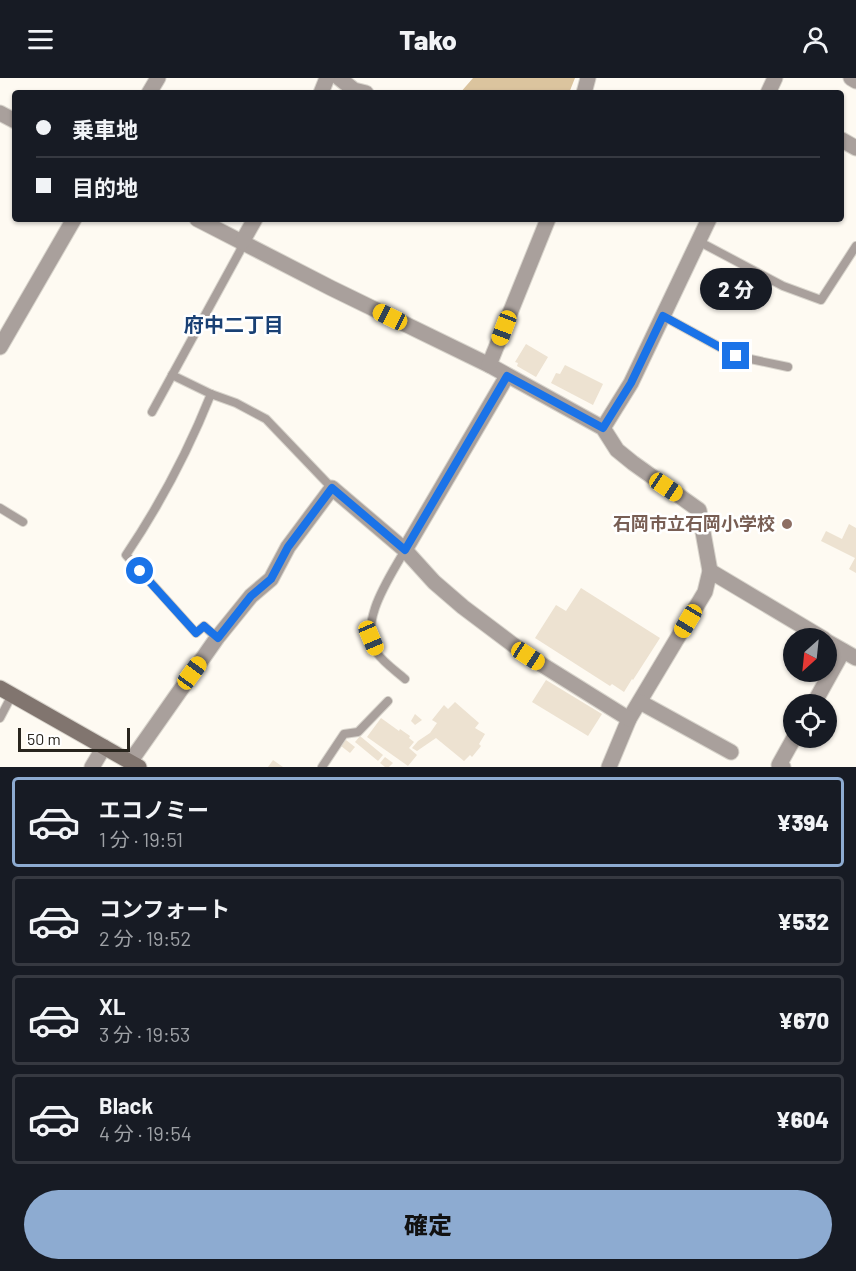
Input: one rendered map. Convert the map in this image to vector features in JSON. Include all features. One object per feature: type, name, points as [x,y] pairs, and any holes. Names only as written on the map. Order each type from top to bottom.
[{"type":"street","points":[[339,78],[354,90]]},
{"type":"street","points":[[851,78],[856,81]]},
{"type":"street","points":[[0,347],[72,222]]},
{"type":"street","points":[[203,222],[489,365],[603,428],[618,450],[699,510],[710,571],[705,592],[629,719],[609,767]]},
{"type":"street","points":[[242,242],[253,222]]},
{"type":"street","points":[[489,365],[547,222]]},
{"type":"street","points":[[603,428],[631,383],[707,222]]},
{"type":"street","points":[[405,550],[507,376]]},
{"type":"street","points":[[6,692],[134,764],[218,638],[251,596],[271,579],[288,547],[332,488],[405,550],[434,582],[463,607],[528,656],[629,719]]},
{"type":"street","points":[[710,571],[805,628]]},
{"type":"street","points":[[821,694],[850,654]]},
{"type":"street","points":[[640,702],[731,752]]},
{"type":"street","points":[[92,767],[104,747]]},
{"type":"street","points":[[783,767],[779,765],[788,748]]},
{"type":"lane","points":[[698,241],[783,286],[821,300],[856,246]]},
{"type":"lane","points":[[152,412],[240,251],[242,242]]},
{"type":"lane","points":[[663,316],[736,356],[788,367]]},
{"type":"lane","points":[[172,375],[266,419],[332,488]]},
{"type":"lane","points":[[211,394],[191,442],[146,525],[126,555],[196,633],[204,626],[218,638]]},
{"type":"lane","points":[[0,508],[23,522]]},
{"type":"lane","points":[[405,550],[386,584],[371,619],[371,638],[378,654],[405,679]]},
{"type":"lane","points":[[0,718],[6,692]]},
{"type":"lane","points":[[322,767],[344,734],[358,732],[388,701]]},
{"type":"shaded area","points":[[473,78],[575,78],[570,90],[463,90]]},
{"type":"building","points":[[526,344],[548,357],[536,377],[517,366],[518,363],[515,362]]},
{"type":"building","points":[[565,365],[603,384],[593,405],[551,383],[556,373],[560,374]]},
{"type":"building","points":[[849,524],[856,528],[856,573],[849,569],[855,558],[821,541],[826,531],[842,539]]},
{"type":"building","points":[[581,588],[660,638],[624,692],[612,684],[610,686],[535,638],[556,605],[566,611]]},
{"type":"building","points":[[546,680],[602,714],[588,736],[532,702]]},
{"type":"building","points":[[455,702],[479,723],[475,728],[485,734],[479,744],[481,746],[472,757],[470,755],[464,761],[436,738],[417,751],[412,748],[430,733],[437,723],[432,720],[444,705],[448,709]]},
{"type":"building","points":[[415,714],[422,720],[415,725],[411,721]]},
{"type":"building","points":[[381,718],[410,736],[409,738],[414,742],[409,748],[417,755],[408,766],[367,737]]},
{"type":"building","points":[[360,736],[383,755],[378,761],[355,742]]},
{"type":"building","points":[[346,740],[355,747],[350,753],[341,746]]},
{"type":"building","points":[[385,757],[393,763],[389,767],[380,763]]},
{"type":"building","points":[[273,760],[283,767],[268,767]]},
{"type":"place","name":"石岡市立石岡小学校","points":[[787,524]]},
{"type":"district","name":"府中二丁目","points":[[234,325]]},
{"type":"route","points":[[140,571],[196,633],[204,626],[218,638],[251,596],[271,579],[288,547],[332,488],[405,550],[507,376],[603,428],[631,383],[663,316],[736,356]]}]
